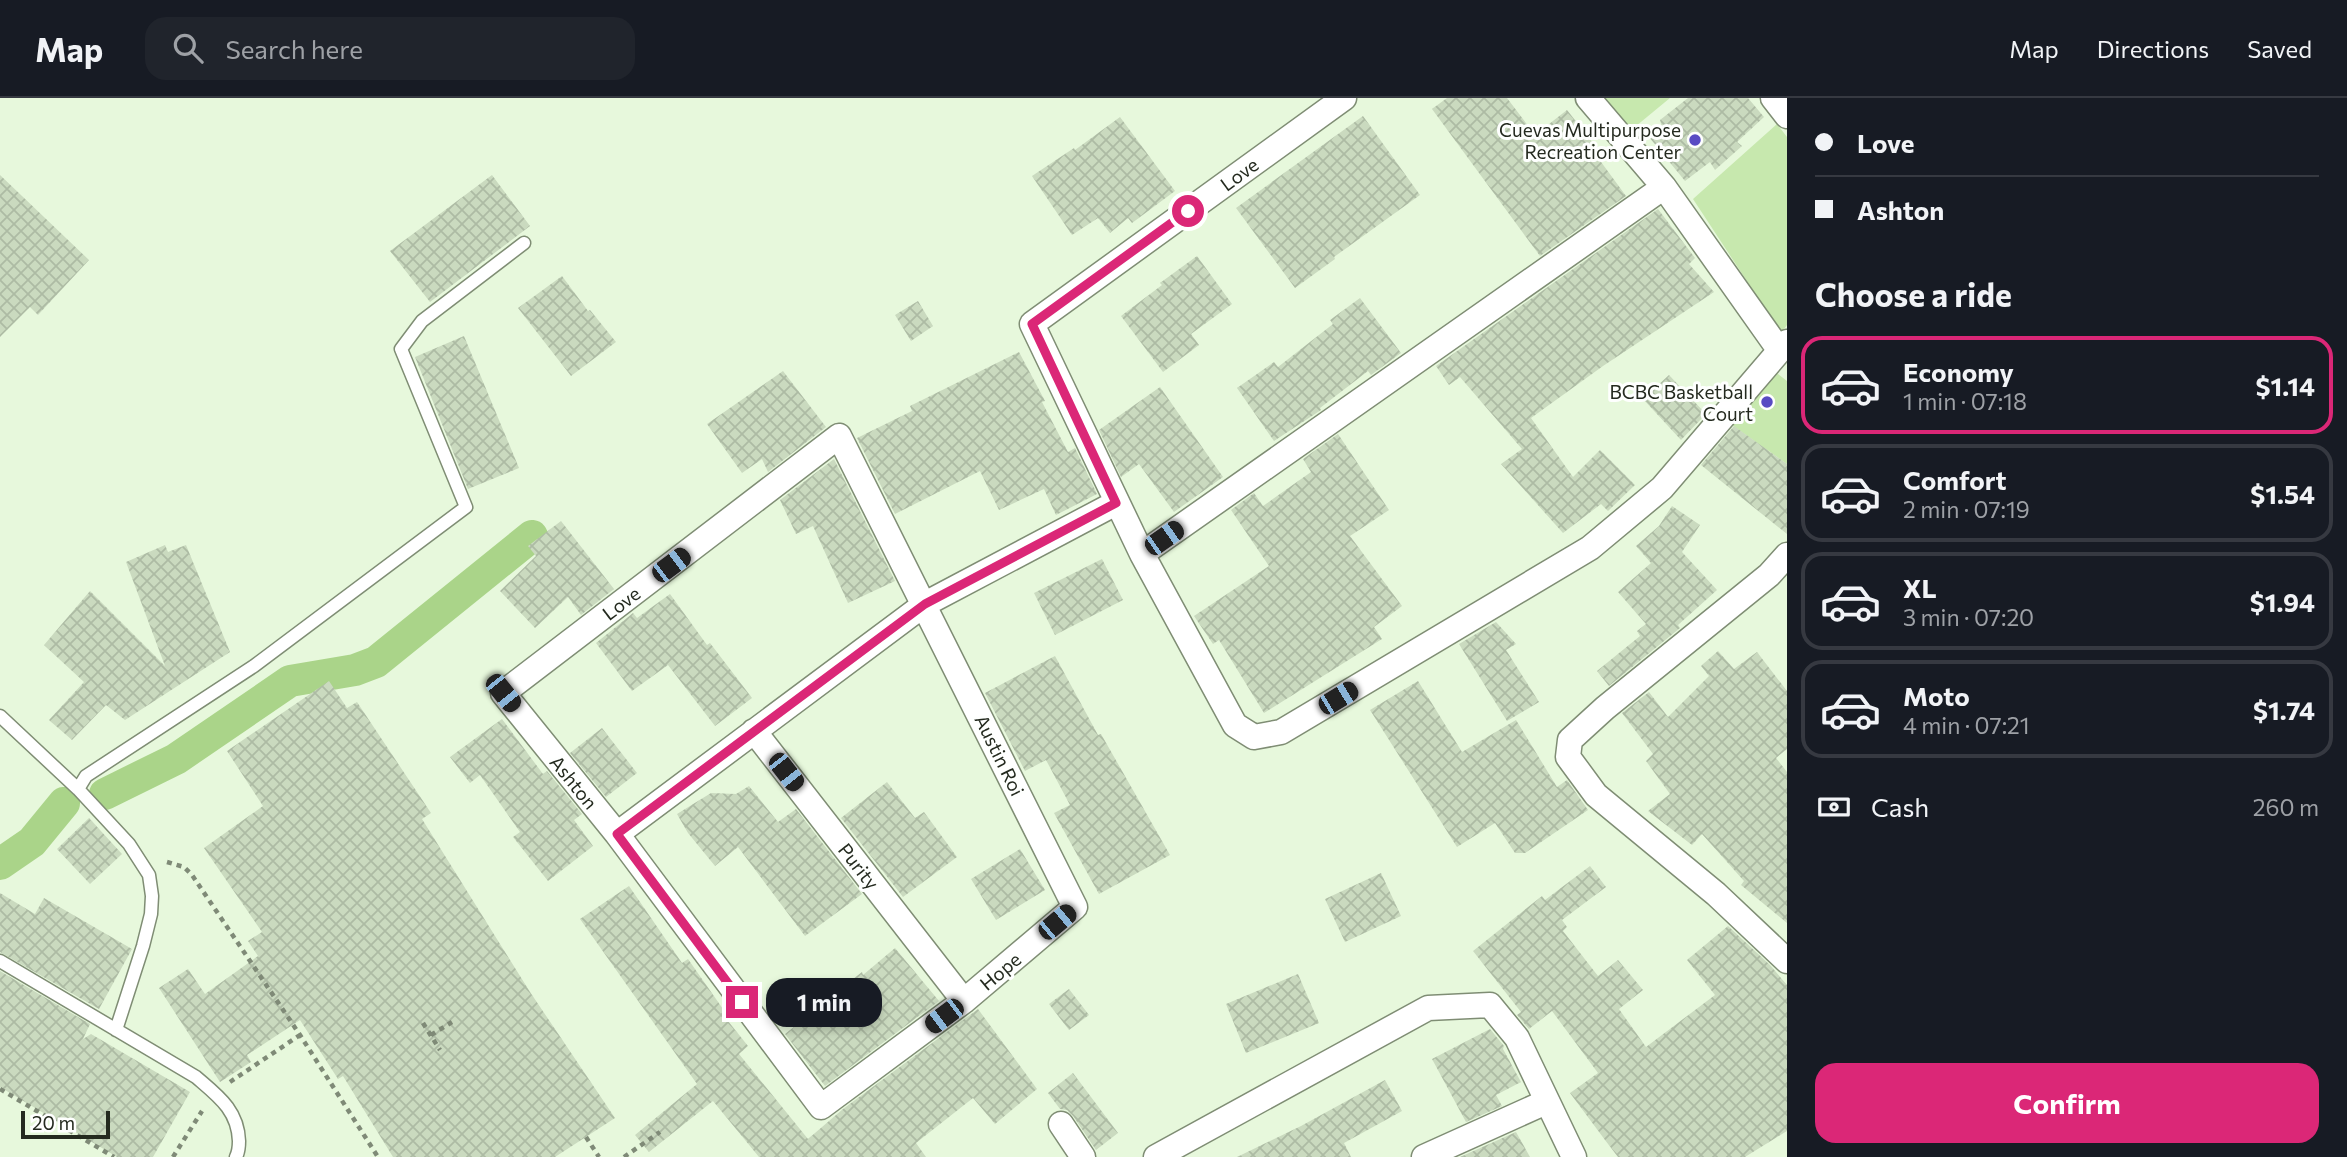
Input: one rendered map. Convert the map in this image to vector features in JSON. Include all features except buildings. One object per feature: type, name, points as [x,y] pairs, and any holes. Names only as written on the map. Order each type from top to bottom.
[{"type":"street","name":"Love","points":[[1116,503],[1032,324],[1344,98]]},
{"type":"street","points":[[617,834],[925,604],[1116,503],[1235,725],[1254,737],[1281,732],[1590,548],[1662,488],[1784,346],[1664,187],[1588,98]]},
{"type":"street","points":[[1773,98],[1787,116]]},
{"type":"street","points":[[1142,554],[1664,187]]},
{"type":"street","name":"Love","points":[[503,693],[839,436],[925,604]]},
{"type":"street","points":[[1787,555],[1769,575],[1605,708],[1570,740],[1568,757],[1596,795],[1716,894],[1787,961]]},
{"type":"street","name":"Austin Roi","points":[[925,604],[1075,906]]},
{"type":"street","name":"Ashton","points":[[503,693],[617,834],[821,1107]]},
{"type":"street","name":"Purity","points":[[754,731],[964,1001]]},
{"type":"street","name":"Hope","points":[[821,1107],[964,1001],[1075,906]]},
{"type":"street","points":[[1156,1157],[1428,1008],[1490,1005],[1517,1038],[1574,1157]]},
{"type":"street","points":[[1424,1157],[1546,1102]]},
{"type":"street","points":[[1061,1124],[1083,1157]]},
{"type":"lane","points":[[78,789],[86,776],[254,666],[466,507],[401,349],[422,321],[524,243]]},
{"type":"lane","points":[[0,716],[78,789],[147,868],[152,886],[152,904],[143,946],[116,1030]]},
{"type":"lane","points":[[0,961],[196,1077],[224,1101],[238,1125],[239,1151],[236,1157]]},
{"type":"path","points":[[161,858],[168,863],[184,867],[192,876],[300,1035],[378,1157]]},
{"type":"path","points":[[431,1035],[452,1022]]},
{"type":"path","points":[[423,1023],[440,1050]]},
{"type":"path","points":[[173,1157],[214,1093],[300,1035]]},
{"type":"path","points":[[0,1089],[114,1157]]},
{"type":"path","points":[[624,1157],[660,1132]]},
{"type":"path","points":[[586,1137],[599,1157]]},
{"type":"green space","points":[[1603,98],[1670,98],[1630,131]]},
{"type":"green space","points":[[1777,124],[1787,137],[1787,325],[1781,333],[1693,199]]},
{"type":"green space","name":"BCBC Basketball Court","points":[[1773,370],[1787,381],[1787,464],[1729,423]]},
{"type":"waterway","points":[[105,794],[176,759],[290,681],[355,670],[376,662],[532,536]]},
{"type":"waterway","points":[[0,864],[32,842],[64,803]]},
{"type":"place","name":"Cuevas Multipurpose Recreation Center","points":[[1695,140]]},
{"type":"place","name":"BCBC Basketball Court","points":[[1767,402]]},
{"type":"route","points":[[742,1002],[617,834],[925,604],[1116,503],[1032,324],[1188,211]]}]
